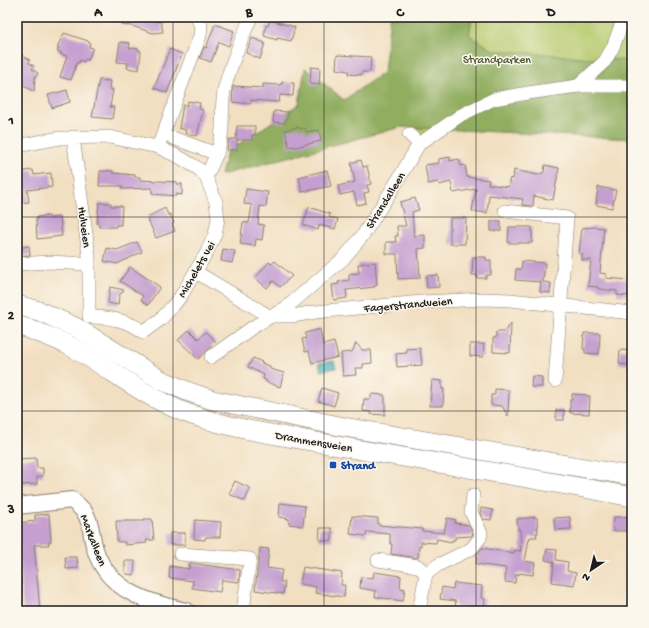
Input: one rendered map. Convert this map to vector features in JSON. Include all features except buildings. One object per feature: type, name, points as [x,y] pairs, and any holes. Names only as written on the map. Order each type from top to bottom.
[{"type":"highway","name":"Drammensveien","points":[[17,305],[39,311],[77,328],[162,380],[189,392],[213,400],[344,427],[632,476]]},
{"type":"highway","name":"Drammensveien","points":[[17,325],[51,337],[69,346],[138,389],[166,404],[208,420],[227,425],[347,447],[632,497]]},
{"type":"main road","name":"Markalleen","points":[[17,506],[72,500],[85,513],[91,528],[96,553],[102,567],[104,577],[137,595],[157,603],[187,611]]},
{"type":"street","points":[[158,147],[200,36],[200,26],[197,17]]},
{"type":"street","points":[[206,177],[217,154],[221,139],[224,116],[222,102],[225,83],[251,17]]},
{"type":"street","points":[[578,86],[604,60],[613,47],[624,17]]},
{"type":"street","name":"Strandalleen","points":[[211,357],[269,316],[287,307],[343,259],[363,234],[393,188],[418,144],[461,115],[494,99],[528,93],[578,86],[632,86]]},
{"type":"street","points":[[408,134],[418,144]]},
{"type":"street","name":"Michelets vei","points":[[17,146],[73,137],[109,137],[158,147],[199,169],[206,177],[216,202],[218,219],[215,234],[208,252],[172,307],[143,332]]},
{"type":"street","name":"Hulveien","points":[[73,137],[89,264],[89,317],[123,321],[132,324],[143,332]]},
{"type":"street","points":[[173,138],[217,154]]},
{"type":"street","points":[[506,211],[567,218],[555,381]]},
{"type":"street","points":[[17,264],[49,262],[89,264]]},
{"type":"street","points":[[196,272],[269,316]]},
{"type":"street","name":"Fagerstrandveien","points":[[269,316],[293,316],[422,302],[471,299],[510,300],[632,313]]},
{"type":"street","points":[[419,611],[426,574],[438,564],[471,549],[480,538],[481,532],[471,512],[473,495]]},
{"type":"street","points":[[180,554],[250,560],[242,611]]},
{"type":"street","points":[[378,560],[418,566],[426,574]]},
{"type":"green space","points":[[390,17],[472,17],[469,35],[493,50],[632,61],[632,139],[401,127],[221,175],[227,152],[299,104],[305,68],[344,100],[384,72]]},
{"type":"green space","name":"Strandparken","points":[[453,17],[632,17],[632,93],[532,93],[419,136],[413,129],[422,108]]},
{"type":"water","points":[[334,361],[336,368],[321,371],[319,363]]},
{"type":"place","name":"Strand","points":[[333,465]]}]
